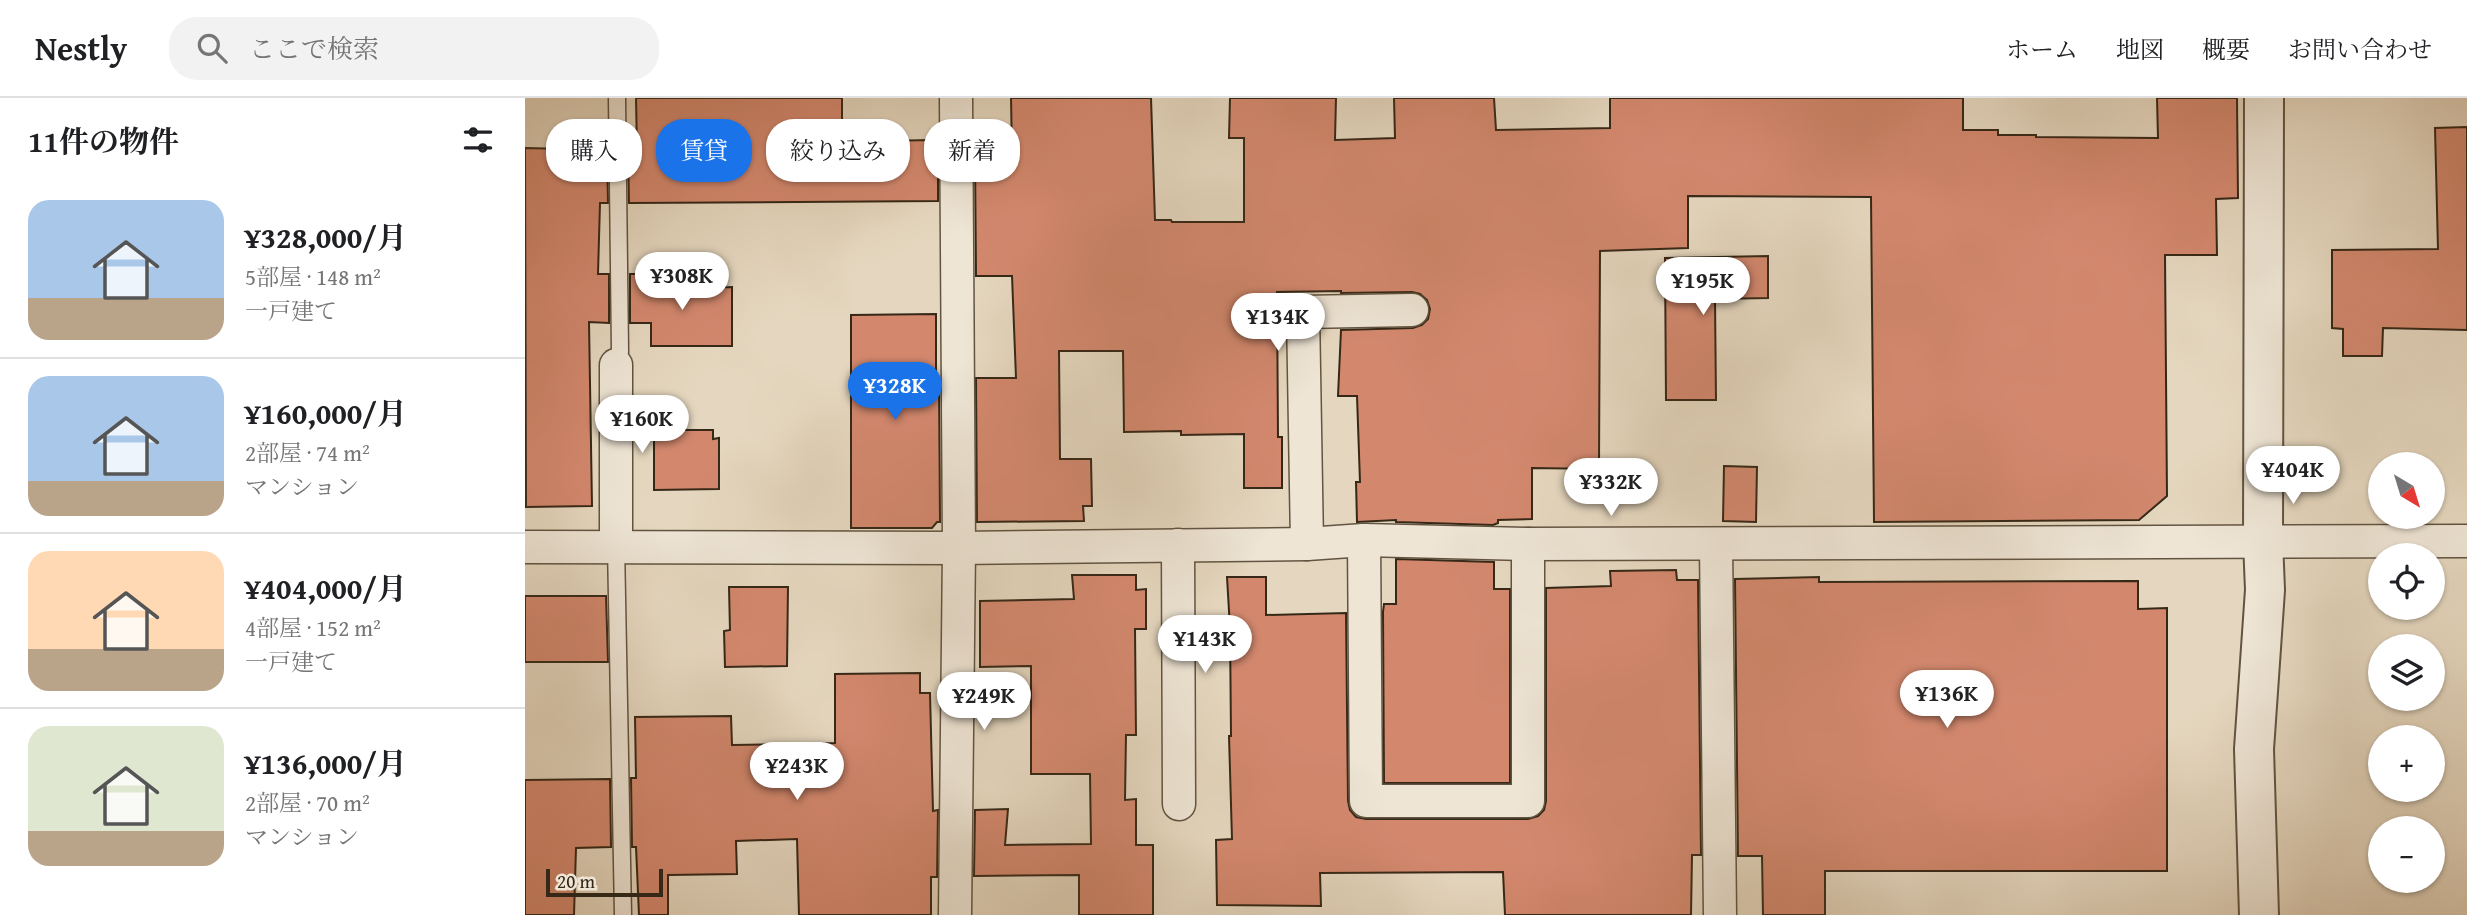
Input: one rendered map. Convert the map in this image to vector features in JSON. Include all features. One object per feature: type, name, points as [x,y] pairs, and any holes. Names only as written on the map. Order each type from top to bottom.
[{"type":"street","points":[[955,915],[960,548],[957,98]]},
{"type":"street","points":[[2259,915],[2254,749],[2265,590],[2264,98]]},
{"type":"street","points":[[1307,544],[1303,312],[1412,310]]},
{"type":"street","points":[[615,365],[616,545]]},
{"type":"street","points":[[525,547],[616,545],[960,548],[1307,544],[1364,540],[1528,544],[2467,541]]},
{"type":"street","points":[[1364,540],[1366,801],[1528,801],[1528,544]]},
{"type":"street","points":[[1716,544],[1720,915]]},
{"type":"street","points":[[1178,545],[1179,804]]},
{"type":"lane","points":[[615,365],[620,352],[617,98]]},
{"type":"lane","points":[[616,545],[623,915]]},
{"type":"building","points":[[636,98],[842,98],[842,119],[766,119],[766,182],[910,182],[910,140],[924,140],[924,182],[938,182],[938,201],[629,203],[629,182],[642,182],[642,119],[636,119]]},
{"type":"building","points":[[1011,98],[1151,98],[1155,220],[1244,222],[1244,138],[1229,138],[1230,98],[1336,98],[1335,140],[1395,138],[1394,98],[1494,98],[1496,130],[1610,128],[1610,98],[1963,98],[1963,130],[1998,130],[1998,135],[2036,137],[2158,138],[2157,98],[2237,98],[2238,198],[2216,199],[2217,255],[2165,255],[2167,496],[2139,520],[1874,522],[1871,197],[1688,196],[1688,248],[1600,251],[1599,469],[1532,468],[1532,519],[1498,520],[1498,523],[1493,525],[1396,520],[1357,522],[1356,482],[1360,482],[1357,396],[1338,396],[1341,330],[1413,328],[1428,319],[1430,309],[1427,300],[1412,292],[1341,291],[1277,292],[1278,437],[1282,437],[1282,488],[1244,488],[1244,434],[1124,432],[1123,351],[1059,351],[1060,459],[1091,459],[1092,506],[1083,506],[1084,521],[977,522],[976,378],[1016,378],[1012,276],[976,276],[975,182],[1020,182],[1020,119],[1011,119]]},
{"type":"building","points":[[2467,127],[2467,330],[2383,328],[2382,356],[2343,356],[2343,329],[2332,328],[2332,250],[2438,249],[2435,128]]},
{"type":"building","points":[[525,148],[546,149],[546,182],[608,182],[608,203],[600,203],[598,274],[609,274],[609,323],[589,322],[592,506],[526,507]]},
{"type":"building","points":[[1768,256],[1768,298],[1715,299],[1716,400],[1666,400],[1665,258]]},
{"type":"building","points":[[630,274],[665,274],[665,284],[712,283],[712,288],[732,287],[732,346],[651,346],[651,323],[630,323]]},
{"type":"building","points":[[936,314],[940,522],[932,528],[851,528],[851,315]]},
{"type":"building","points":[[654,430],[713,430],[713,439],[719,438],[719,489],[654,490]]},
{"type":"building","points":[[1724,466],[1757,467],[1756,522],[1723,521]]},
{"type":"building","points":[[1396,559],[1494,562],[1494,589],[1510,589],[1510,783],[1384,783],[1383,612],[1384,604],[1396,604]]},
{"type":"building","points":[[1676,570],[1677,580],[1698,580],[1701,855],[1692,855],[1691,915],[1505,915],[1503,872],[1320,873],[1321,906],[1217,905],[1216,840],[1232,839],[1227,577],[1266,577],[1266,615],[1346,613],[1348,801],[1350,810],[1356,817],[1528,819],[1538,816],[1544,810],[1546,801],[1546,588],[1611,586],[1610,571]]},
{"type":"building","points":[[1072,575],[1136,575],[1136,590],[1146,589],[1146,629],[1135,629],[1136,735],[1126,735],[1125,800],[1136,799],[1136,845],[1153,845],[1153,915],[1079,915],[1079,875],[974,876],[975,810],[1008,809],[1005,845],[1091,844],[1090,774],[1031,774],[1031,666],[980,667],[980,601],[1074,599]]},
{"type":"building","points":[[1819,577],[1819,582],[2138,581],[2138,609],[2167,608],[2167,871],[1825,871],[1825,915],[1763,915],[1762,856],[1738,856],[1735,579]]},
{"type":"building","points":[[729,587],[788,587],[787,666],[725,667],[724,631],[730,630]]},
{"type":"building","points":[[525,596],[606,596],[608,662],[525,662]]},
{"type":"building","points":[[920,673],[920,693],[930,693],[933,811],[938,810],[937,877],[931,877],[931,915],[799,915],[797,839],[736,841],[737,874],[668,875],[668,915],[639,915],[636,847],[632,847],[631,778],[636,778],[635,717],[731,716],[732,745],[835,743],[835,674]]},
{"type":"building","points":[[610,779],[611,847],[576,848],[574,915],[525,915],[525,780]]}]
